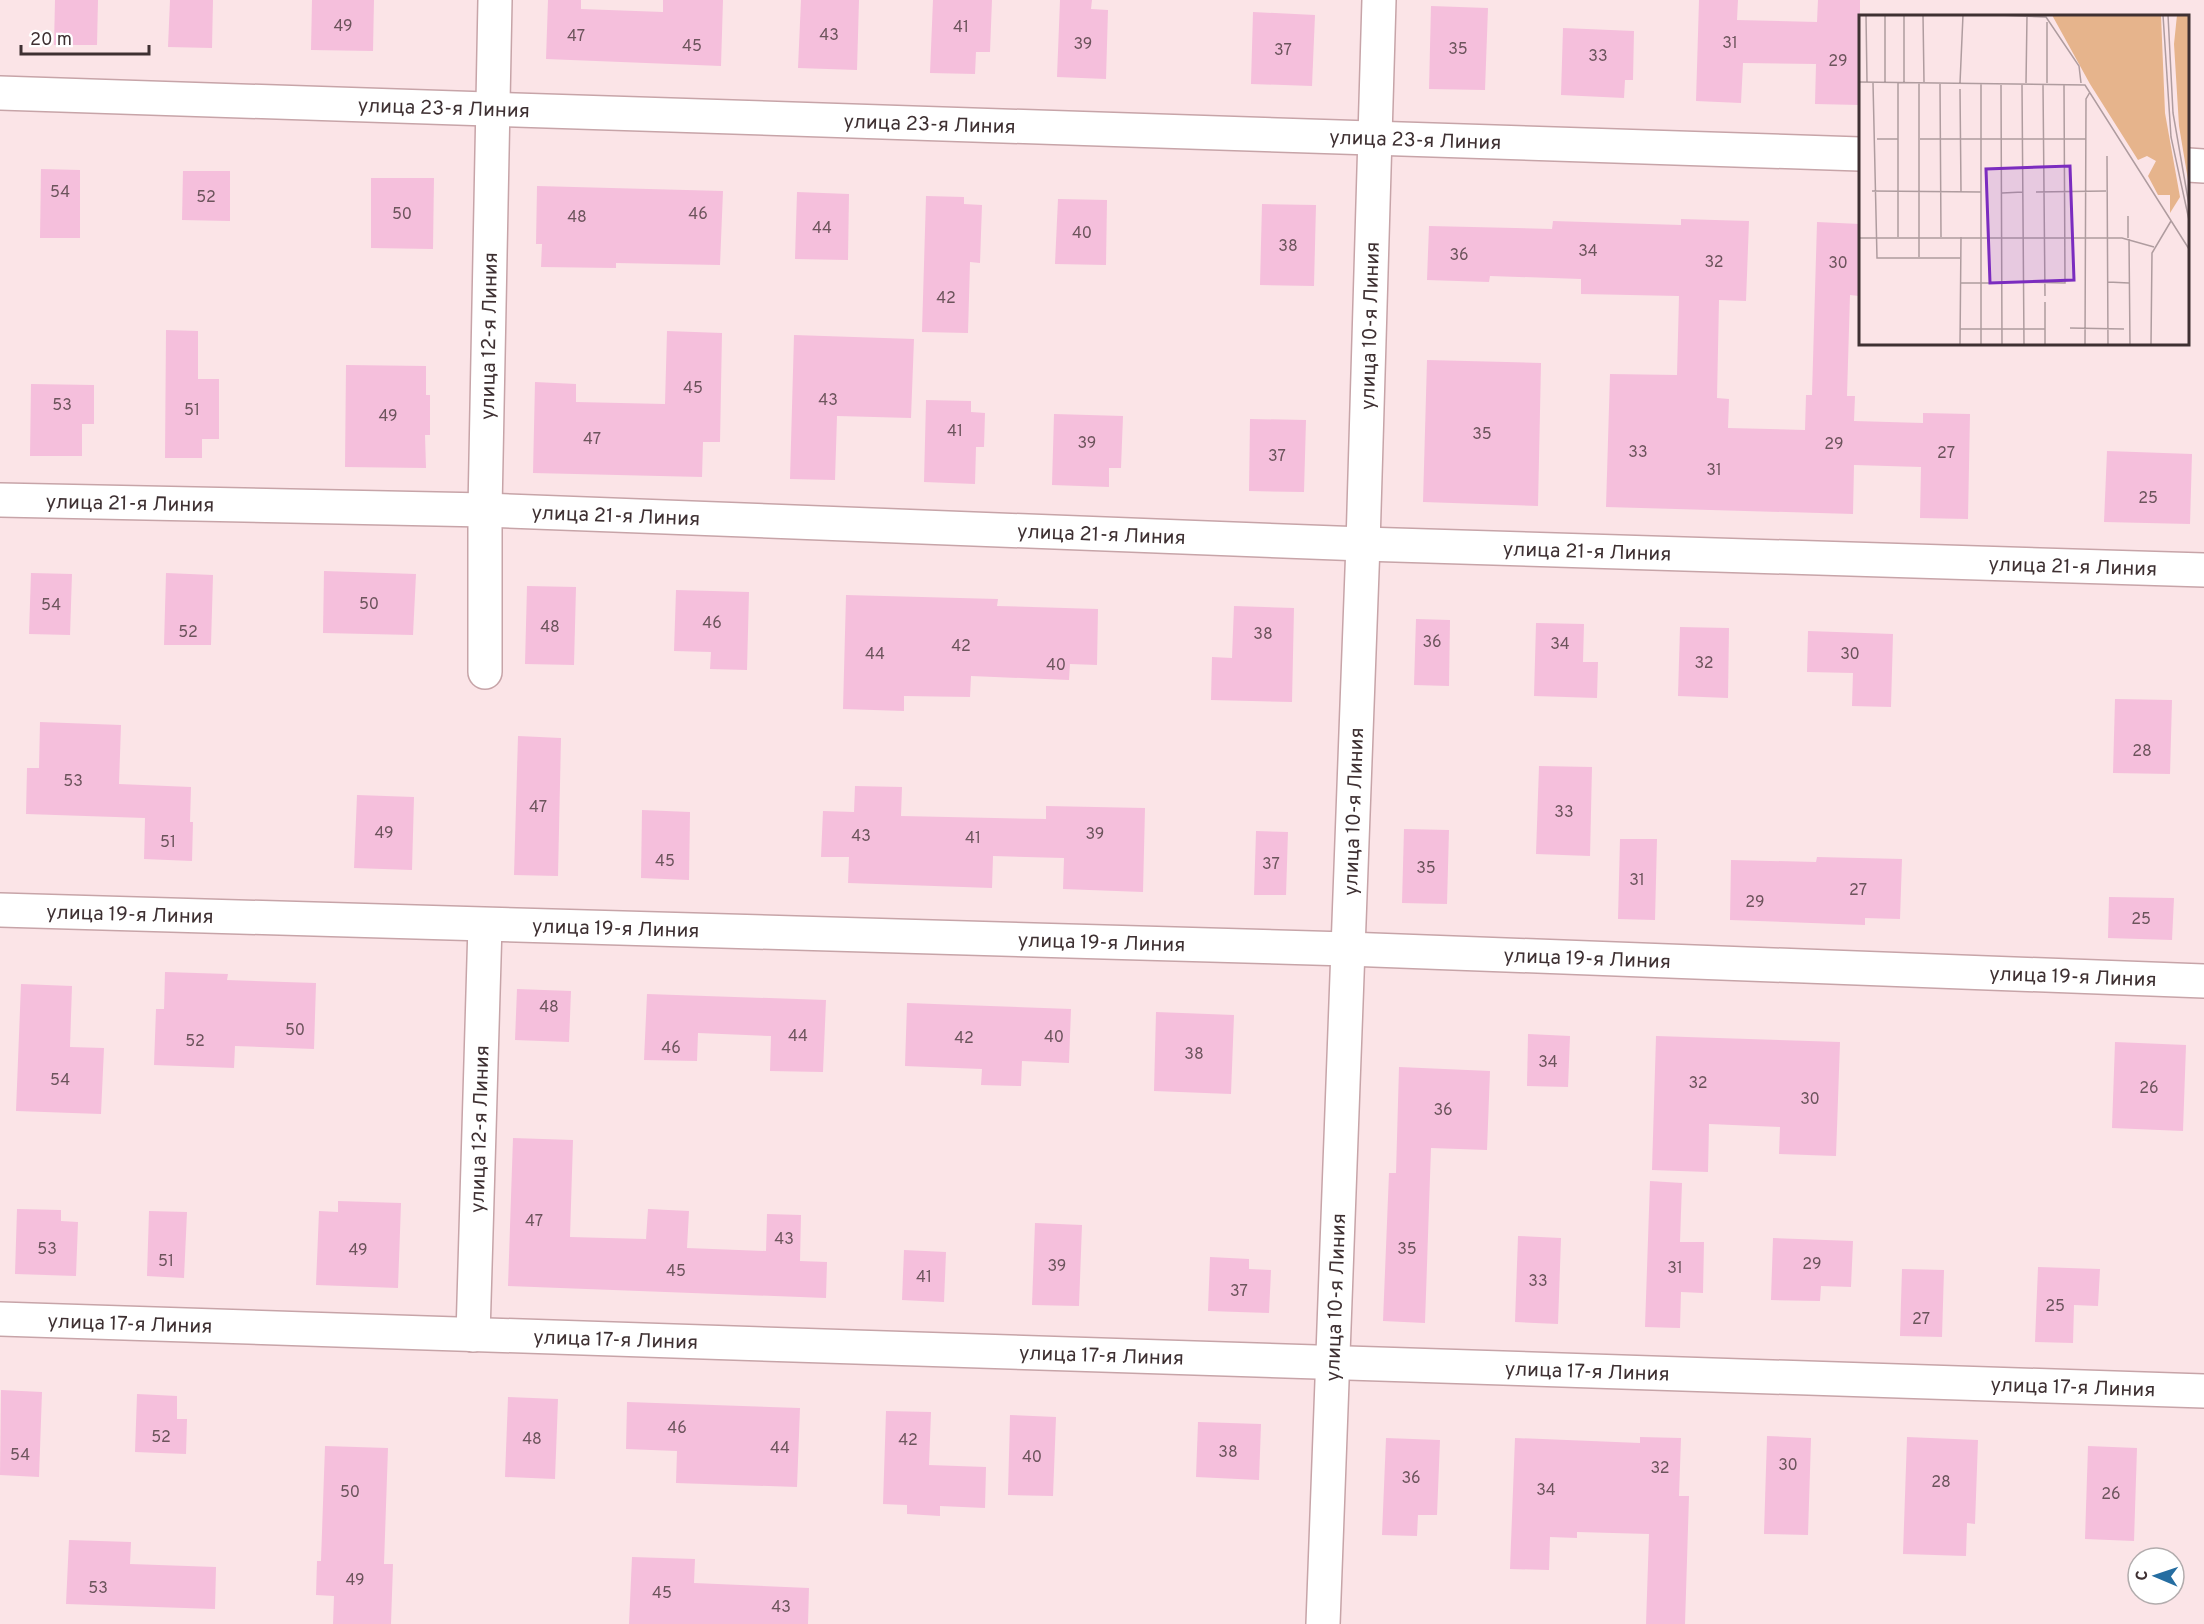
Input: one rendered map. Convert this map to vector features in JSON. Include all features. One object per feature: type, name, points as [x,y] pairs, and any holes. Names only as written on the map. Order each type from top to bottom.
[{"type":"street","name":"улица 12-я Линия","points":[[485,672],[484,510],[495,0]]},
{"type":"street","name":"улица 10-я Линия","points":[[1323,1624],[1363,544],[1379,0]]},
{"type":"street","name":"улица 23-я Линия","points":[[0,93],[1374,136],[1859,154]]},
{"type":"street","points":[[2189,165],[2204,166]]},
{"type":"street","name":"улица 21-я Линия","points":[[0,500],[484,510],[1363,544],[2204,570]]},
{"type":"street","name":"улица 19-я Линия","points":[[0,910],[1347,949],[2204,981]]},
{"type":"street","name":"улица 12-я Линия","points":[[473,1335],[485,925]]},
{"type":"street","name":"улица 17-я Линия","points":[[0,1318],[2204,1391]]},
{"type":"building","points":[[55,0],[98,0],[97,45],[54,45]]},
{"type":"building","points":[[170,0],[213,0],[212,48],[168,47]]},
{"type":"building","points":[[312,0],[374,0],[373,51],[311,50]]},
{"type":"building","points":[[548,0],[581,0],[581,9],[663,12],[663,0],[723,0],[721,66],[546,59]]},
{"type":"building","points":[[801,0],[859,0],[857,70],[798,68]]},
{"type":"building","points":[[933,0],[992,0],[990,52],[976,52],[975,74],[930,73]]},
{"type":"building","points":[[1060,0],[1092,0],[1091,9],[1108,10],[1106,79],[1057,77]]},
{"type":"building","points":[[1699,0],[1738,0],[1737,20],[1817,22],[1818,0],[1860,0],[1859,105],[1815,104],[1816,64],[1743,63],[1741,103],[1696,101]]},
{"type":"building","points":[[1431,6],[1488,8],[1485,90],[1429,89]]},
{"type":"building","points":[[1253,12],[1315,15],[1312,86],[1251,84]]},
{"type":"building","points":[[1563,28],[1634,31],[1633,80],[1625,80],[1624,98],[1561,95]]},
{"type":"building","points":[[41,169],[80,170],[80,238],[40,238]]},
{"type":"building","points":[[183,171],[230,171],[230,221],[182,220]]},
{"type":"building","points":[[371,178],[434,178],[433,249],[371,248]]},
{"type":"building","points":[[537,186],[723,191],[720,265],[616,263],[616,268],[541,267],[542,244],[536,244]]},
{"type":"building","points":[[797,192],[849,194],[848,260],[795,259]]},
{"type":"building","points":[[926,196],[964,197],[964,204],[982,205],[980,263],[970,262],[968,333],[922,332]]},
{"type":"building","points":[[1058,199],[1107,200],[1106,265],[1055,264]]},
{"type":"building","points":[[1262,204],[1316,205],[1314,286],[1260,285]]},
{"type":"building","points":[[1681,219],[1749,221],[1746,301],[1719,300],[1717,398],[1729,399],[1728,428],[1805,430],[1806,395],[1812,395],[1817,222],[1859,224],[1859,296],[1850,295],[1847,396],[1855,396],[1854,421],[1923,423],[1923,413],[1970,414],[1968,519],[1920,518],[1921,467],[1854,465],[1853,514],[1606,507],[1610,374],[1677,375],[1679,296],[1581,294],[1581,279],[1490,276],[1489,282],[1427,280],[1429,226],[1552,229],[1553,221],[1681,225]]},
{"type":"building","points":[[166,330],[198,331],[198,379],[219,379],[219,439],[202,439],[202,458],[165,458]]},
{"type":"building","points":[[667,331],[722,333],[720,442],[703,442],[702,477],[533,473],[535,382],[576,384],[576,402],[665,404]]},
{"type":"building","points":[[794,335],[914,339],[911,418],[837,416],[835,480],[790,479]]},
{"type":"building","points":[[1427,360],[1541,363],[1538,506],[1423,502]]},
{"type":"building","points":[[346,365],[426,366],[426,395],[430,395],[430,435],[425,435],[426,468],[345,467]]},
{"type":"building","points":[[31,384],[94,385],[94,424],[82,424],[82,456],[30,456]]},
{"type":"building","points":[[926,400],[971,401],[971,412],[985,413],[984,447],[976,447],[975,484],[924,482]]},
{"type":"building","points":[[1054,414],[1123,416],[1121,468],[1109,468],[1109,487],[1052,485]]},
{"type":"building","points":[[1250,419],[1306,420],[1304,492],[1249,491]]},
{"type":"building","points":[[2107,451],[2192,454],[2190,524],[2104,522]]},
{"type":"building","points":[[324,571],[416,574],[413,635],[323,633]]},
{"type":"building","points":[[31,573],[72,574],[70,635],[29,634]]},
{"type":"building","points":[[166,573],[213,575],[211,645],[164,645]]},
{"type":"building","points":[[527,586],[576,587],[574,665],[525,664]]},
{"type":"building","points":[[676,590],[749,592],[747,670],[710,669],[711,652],[674,651]]},
{"type":"building","points":[[846,595],[998,599],[997,606],[1098,609],[1097,665],[1070,664],[1069,680],[971,676],[970,697],[904,696],[904,711],[843,709]]},
{"type":"building","points":[[1234,606],[1294,608],[1292,702],[1211,700],[1212,657],[1232,658]]},
{"type":"building","points":[[1416,619],[1450,620],[1449,686],[1414,685]]},
{"type":"building","points":[[1536,623],[1584,624],[1583,662],[1598,662],[1597,698],[1534,696]]},
{"type":"building","points":[[1680,627],[1729,628],[1728,698],[1678,696]]},
{"type":"building","points":[[1808,631],[1893,634],[1891,707],[1852,706],[1853,673],[1807,672]]},
{"type":"building","points":[[2115,699],[2172,700],[2170,774],[2113,773]]},
{"type":"building","points":[[40,722],[121,725],[119,784],[191,787],[192,861],[144,859],[145,818],[26,814],[27,768],[39,768]]},
{"type":"building","points":[[518,736],[561,738],[558,876],[514,875]]},
{"type":"building","points":[[1539,766],[1592,767],[1590,856],[1536,854]]},
{"type":"building","points":[[855,786],[902,787],[901,816],[1046,819],[1046,806],[1145,808],[1143,892],[1063,889],[1064,858],[993,856],[992,888],[848,883],[849,857],[821,857],[823,811],[854,812]]},
{"type":"building","points":[[357,795],[414,797],[412,870],[354,868]]},
{"type":"building","points":[[642,810],[690,812],[689,880],[641,878]]},
{"type":"building","points":[[1404,829],[1449,830],[1447,904],[1402,903]]},
{"type":"building","points":[[1256,831],[1288,832],[1286,895],[1254,895]]},
{"type":"building","points":[[1620,839],[1657,839],[1655,920],[1618,919]]},
{"type":"building","points":[[1817,857],[1902,859],[1900,919],[1865,918],[1865,925],[1730,920],[1731,860],[1816,862]]},
{"type":"building","points":[[2109,897],[2174,898],[2172,940],[2108,938]]},
{"type":"building","points":[[165,972],[228,974],[227,980],[316,983],[314,1049],[235,1046],[234,1068],[154,1065],[156,1009],[164,1009]]},
{"type":"building","points":[[21,984],[72,986],[70,1047],[104,1048],[101,1114],[16,1111]]},
{"type":"building","points":[[517,989],[571,991],[569,1042],[515,1040]]},
{"type":"building","points":[[647,994],[826,1000],[823,1072],[770,1071],[771,1036],[698,1033],[697,1061],[644,1060]]},
{"type":"building","points":[[907,1003],[1071,1009],[1069,1063],[1022,1061],[1021,1086],[981,1085],[982,1069],[905,1066]]},
{"type":"building","points":[[1156,1012],[1234,1015],[1231,1094],[1154,1091]]},
{"type":"building","points":[[1528,1034],[1570,1036],[1568,1087],[1527,1086]]},
{"type":"building","points":[[1656,1036],[1840,1042],[1836,1156],[1779,1154],[1780,1127],[1709,1124],[1708,1172],[1652,1170]]},
{"type":"building","points":[[2115,1042],[2186,1045],[2183,1131],[2112,1128]]},
{"type":"building","points":[[1399,1067],[1490,1071],[1487,1150],[1431,1148],[1425,1323],[1383,1321],[1389,1173],[1396,1173]]},
{"type":"building","points":[[513,1138],[573,1140],[570,1237],[646,1239],[648,1209],[689,1211],[687,1248],[766,1251],[767,1214],[801,1215],[800,1261],[827,1262],[826,1298],[508,1286]]},
{"type":"building","points":[[1650,1181],[1682,1183],[1680,1242],[1704,1242],[1703,1293],[1681,1292],[1680,1328],[1645,1327]]},
{"type":"building","points":[[338,1201],[401,1203],[398,1288],[316,1285],[319,1211],[338,1212]]},
{"type":"building","points":[[17,1209],[61,1210],[61,1221],[78,1222],[76,1276],[15,1274]]},
{"type":"building","points":[[149,1211],[187,1212],[184,1278],[147,1276]]},
{"type":"building","points":[[1035,1223],[1082,1225],[1079,1306],[1032,1305]]},
{"type":"building","points":[[1518,1236],[1561,1238],[1558,1324],[1515,1322]]},
{"type":"building","points":[[1773,1238],[1853,1241],[1851,1287],[1821,1286],[1820,1301],[1771,1300]]},
{"type":"building","points":[[904,1250],[946,1252],[944,1302],[902,1300]]},
{"type":"building","points":[[1210,1257],[1249,1259],[1249,1269],[1271,1270],[1269,1313],[1208,1311]]},
{"type":"building","points":[[2038,1267],[2100,1269],[2098,1306],[2074,1305],[2073,1343],[2035,1342]]},
{"type":"building","points":[[1902,1269],[1944,1270],[1942,1337],[1900,1336]]},
{"type":"building","points":[[1,1390],[42,1392],[39,1477],[0,1475]]},
{"type":"building","points":[[137,1394],[177,1396],[177,1419],[187,1419],[186,1454],[135,1452]]},
{"type":"building","points":[[508,1397],[558,1399],[555,1479],[505,1477]]},
{"type":"building","points":[[627,1402],[800,1408],[797,1487],[676,1483],[677,1451],[626,1449]]},
{"type":"building","points":[[886,1411],[931,1412],[929,1465],[986,1467],[985,1508],[940,1506],[940,1516],[907,1514],[907,1505],[883,1504]]},
{"type":"building","points":[[1010,1415],[1056,1417],[1053,1496],[1008,1495]]},
{"type":"building","points":[[1198,1422],[1261,1424],[1259,1480],[1196,1477]]},
{"type":"building","points":[[1767,1436],[1811,1438],[1808,1535],[1764,1534]]},
{"type":"building","points":[[1640,1437],[1681,1438],[1679,1496],[1689,1496],[1685,1624],[1646,1624],[1649,1534],[1577,1532],[1577,1538],[1550,1537],[1549,1570],[1510,1569],[1515,1438],[1640,1443]]},
{"type":"building","points":[[1907,1437],[1978,1440],[1975,1524],[1967,1523],[1966,1556],[1903,1554]]},
{"type":"building","points":[[1386,1438],[1440,1440],[1437,1515],[1418,1515],[1417,1536],[1382,1535]]},
{"type":"building","points":[[325,1446],[388,1448],[384,1564],[393,1564],[391,1624],[333,1624],[334,1596],[316,1595],[317,1561],[321,1561]]},
{"type":"building","points":[[2088,1446],[2137,1448],[2134,1541],[2085,1539]]},
{"type":"building","points":[[69,1540],[131,1542],[130,1564],[216,1567],[215,1609],[66,1604]]},
{"type":"building","points":[[632,1557],[695,1559],[694,1583],[809,1588],[808,1624],[629,1624]]}]
